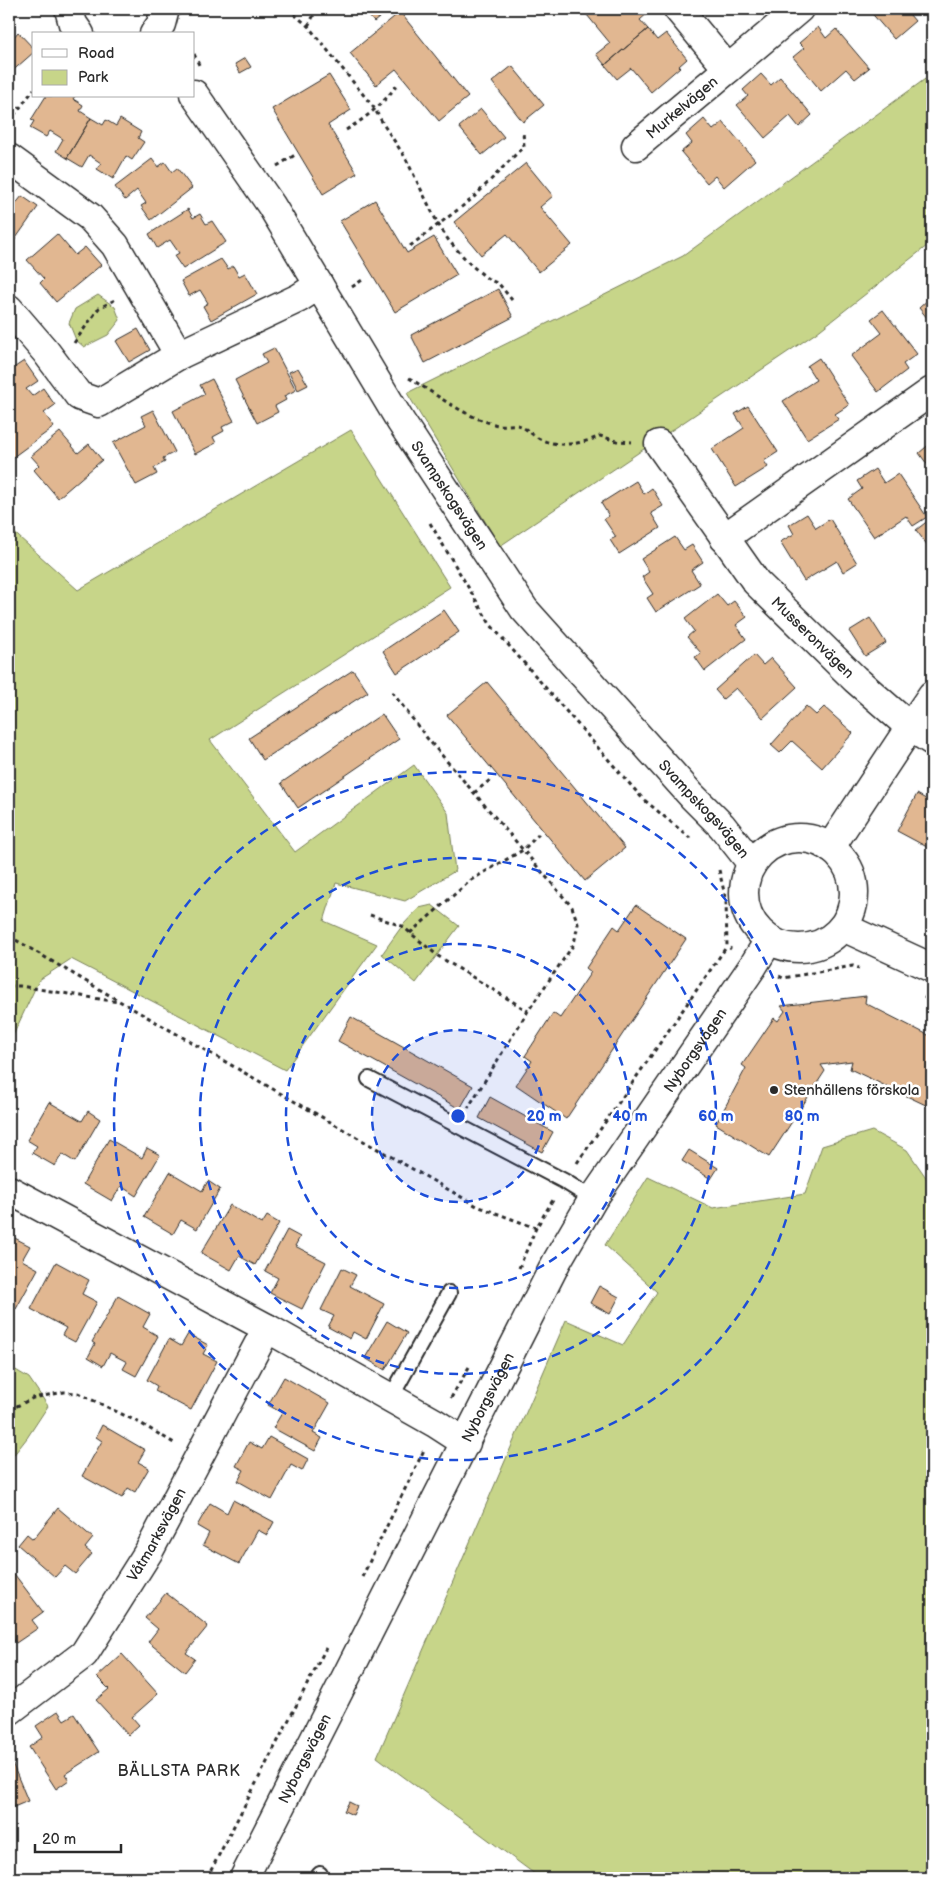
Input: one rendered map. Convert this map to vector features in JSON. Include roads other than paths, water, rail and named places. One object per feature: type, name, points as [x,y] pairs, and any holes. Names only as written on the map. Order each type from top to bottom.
[{"type":"street","points":[[69,9],[73,24],[79,32]]},
{"type":"street","points":[[155,32],[161,24],[165,9]]},
{"type":"street","name":"Murkelvägen","points":[[678,9],[728,69]]},
{"type":"street","name":"Murkelvägen","points":[[636,146],[798,9]]},
{"type":"street","name":"Svampskogsvägen","points":[[195,95],[271,205],[401,422],[524,609],[692,796],[722,826],[752,864]]},
{"type":"street","points":[[9,158],[90,217],[115,245],[179,355]]},
{"type":"street","points":[[9,309],[53,361],[79,396],[98,403],[179,355],[298,298],[319,285]]},
{"type":"street","points":[[724,538],[932,391]]},
{"type":"street","name":"Musseronvägen","points":[[659,444],[756,582],[855,680],[921,734]]},
{"type":"street","points":[[830,848],[921,734],[932,695]]},
{"type":"street","name":"Svampskogsvägen","points":[[788,839],[812,840],[830,848],[838,854],[849,870],[854,888],[852,910],[843,927],[825,942],[807,948],[786,948],[769,940],[752,924],[745,906],[745,881],[752,864],[770,846],[788,839]]},
{"type":"street","points":[[843,927],[932,968]]},
{"type":"street","name":"Nyborgsvägen","points":[[244,1878],[557,1261],[593,1199],[769,940]]},
{"type":"street","points":[[9,1190],[267,1328],[466,1443]]},
{"type":"street","name":"Våtmarksvägen","points":[[9,1711],[84,1654],[149,1551],[267,1328]]},
{"type":"lane","points":[[369,1079],[564,1181],[593,1199]]},
{"type":"lane","points":[[390,1399],[449,1293]]},
{"type":"place","name":"Stenhällens förskola","points":[[774,1090]]},
{"type":"district","name":"BÄLLSTA PARK","points":[[179,1770]]}]
